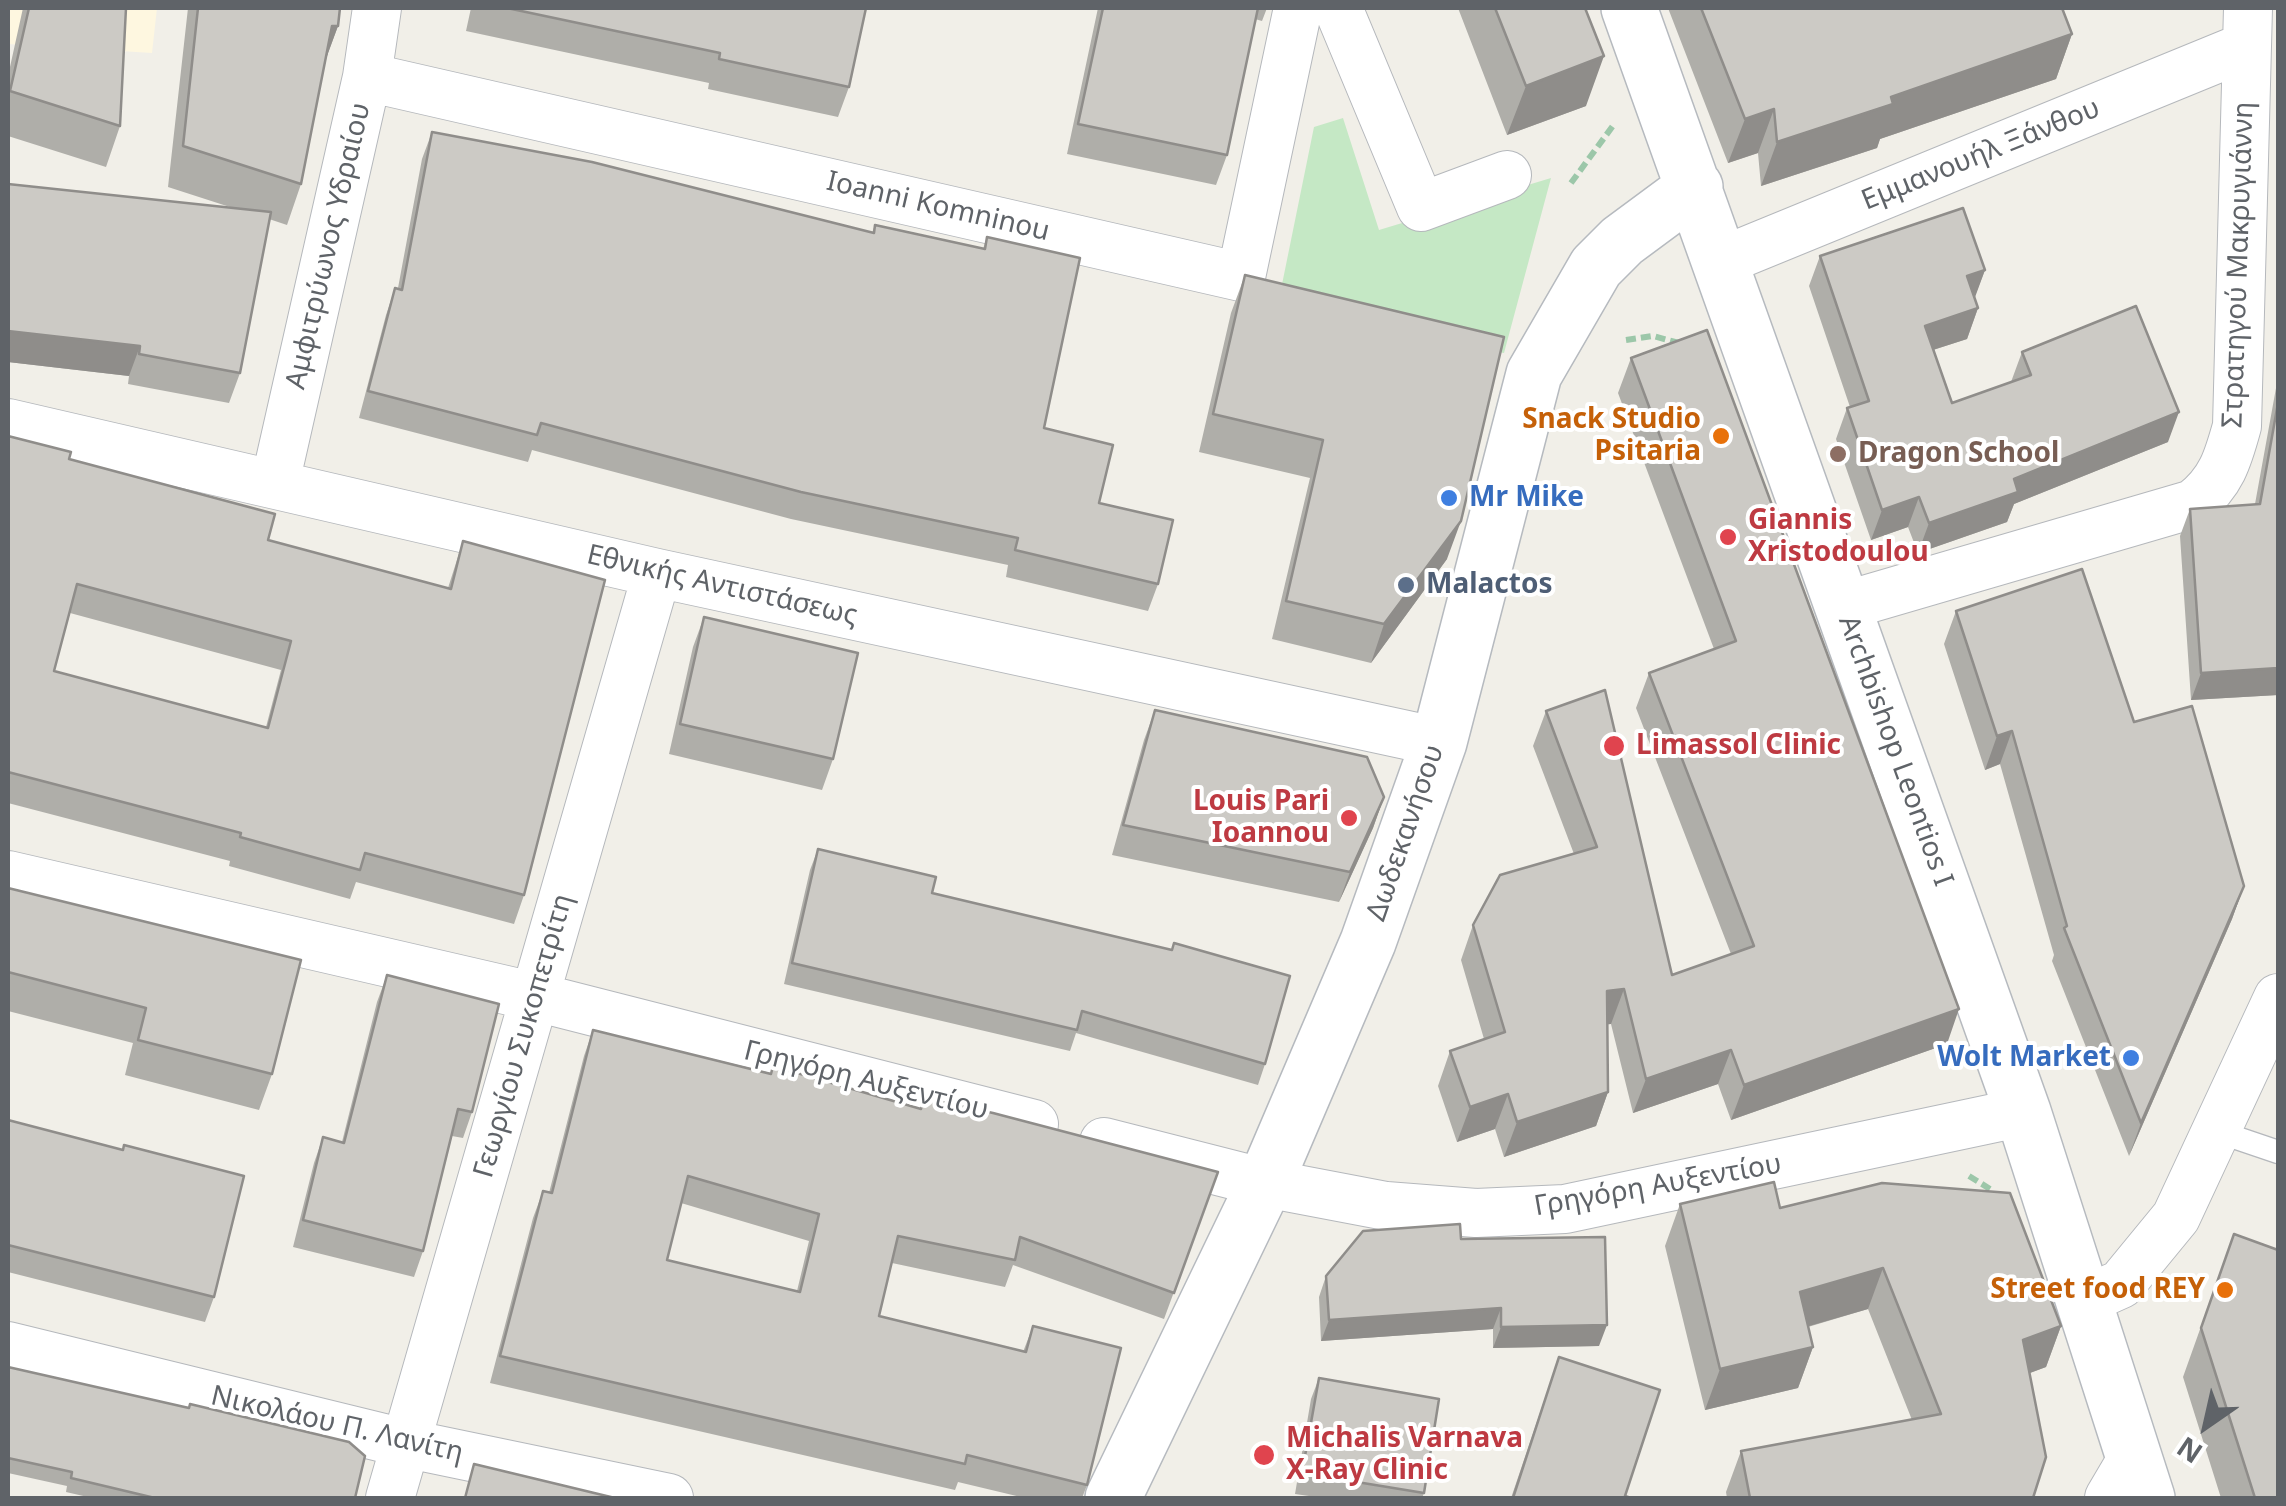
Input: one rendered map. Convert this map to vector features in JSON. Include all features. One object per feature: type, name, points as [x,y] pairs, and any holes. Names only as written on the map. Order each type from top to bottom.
[{"type":"main road","name":"Archbishop Leontios I","points":[[1630,8],[2023,1112],[2083,1300],[2129,1485]]},
{"type":"main road","name":"Δωδεκανήσου","points":[[1112,1498],[1265,1184],[1368,942],[1439,742],[1534,374],[1596,267],[1622,241],[1695,187]]},
{"type":"street","name":"Αμφιτρύωνος Υδραίου","points":[[276,483],[368,77],[377,8]]},
{"type":"street","name":"Ioanni Komninou","points":[[368,77],[1241,277],[1298,8]]},
{"type":"street","points":[[1338,8],[1421,207],[1507,175]]},
{"type":"street","name":"Εμμανουήλ Ξάνθου","points":[[1718,263],[2247,27]]},
{"type":"street","name":"Στρατηγού Μακρυγιάννη","points":[[1844,606],[2193,504],[2211,491],[2226,465],[2237,426],[2247,27]]},
{"type":"street","name":"Εθνικής Αντιστάσεως","points":[[8,422],[657,573],[1439,742]]},
{"type":"street","name":"Γεωργίου Συκοπετρίτη","points":[[390,1498],[657,573]]},
{"type":"street","name":"Γρηγόρη Αυξεντίου","points":[[8,875],[536,997],[1265,1184],[1386,1206],[1476,1212],[1566,1209],[2023,1112]]},
{"type":"street","points":[[2083,1300],[2121,1284],[2176,1217],[2278,998]]},
{"type":"street","name":"Νικολάου Π. Λανίτη","points":[[8,1346],[404,1443],[669,1498]]},
{"type":"lane","points":[[2218,1132],[2278,1152]]},
{"type":"shaded area","points":[[8,8],[157,8],[152,53],[8,44]]},
{"type":"green space","points":[[1343,118],[1379,230],[1551,178],[1504,353],[1277,309],[1314,127]]},
{"type":"building","points":[[29,8],[126,8],[120,126],[10,91]]},
{"type":"building","points":[[198,8],[340,8],[338,26],[332,26],[301,184],[183,146]]},
{"type":"building","points":[[507,8],[866,8],[849,87],[719,59],[720,53]]},
{"type":"building","points":[[1103,8],[1258,8],[1227,155],[1078,124]]},
{"type":"building","points":[[1495,8],[1585,8],[1604,56],[1526,86]]},
{"type":"building","points":[[1701,8],[2062,8],[2072,34],[1891,97],[1893,104],[1777,142],[1774,109],[1745,119]]},
{"type":"building","points":[[432,132],[592,162],[874,233],[875,225],[985,249],[987,237],[1080,258],[1044,428],[1113,445],[1099,503],[1173,520],[1158,584],[1015,550],[1018,538],[801,492],[541,423],[537,435],[368,391],[395,288],[402,290]]},
{"type":"building","points":[[8,184],[271,212],[240,373],[139,354],[140,346],[8,331]]},
{"type":"building","points":[[1963,208],[1985,270],[1967,276],[1978,308],[1925,326],[1952,403],[2031,375],[2022,352],[2136,306],[2179,412],[2014,479],[2018,492],[1929,523],[1919,497],[1882,510],[1847,408],[1869,401],[1820,256]]},
{"type":"building","points":[[1245,275],[1504,337],[1461,521],[1384,624],[1286,601],[1323,440],[1213,414]]},
{"type":"building","points":[[1707,330],[1959,1009],[1744,1085],[1731,1050],[1646,1079],[1624,989],[1607,991],[1608,1092],[1517,1122],[1508,1094],[1470,1107],[1450,1051],[1505,1032],[1473,925],[1500,875],[1597,847],[1546,711],[1605,690],[1672,975],[1754,946],[1649,673],[1736,641],[1631,358]]},
{"type":"building","points":[[2278,403],[2278,668],[2201,673],[2190,509],[2260,504]]},
{"type":"building","points":[[8,436],[71,452],[69,459],[275,514],[268,540],[451,589],[463,541],[605,580],[524,895],[365,853],[360,870],[240,837],[241,833],[8,772]],"holes":[[[77,584],[291,641],[268,728],[54,671]]]},
{"type":"building","points":[[2082,569],[2134,722],[2192,706],[2244,886],[2141,1123],[2064,928],[2067,926],[2012,731],[1997,736],[1956,611]]},
{"type":"building","points":[[704,617],[858,653],[833,759],[680,724]]},
{"type":"building","points":[[1155,710],[1367,757],[1384,797],[1350,872],[1123,825]]},
{"type":"building","points":[[818,849],[936,877],[932,893],[1172,950],[1174,943],[1290,976],[1265,1064],[1082,1011],[1077,1030],[792,963]]},
{"type":"building","points":[[8,888],[301,960],[272,1074],[138,1040],[146,1008],[8,972]]},
{"type":"building","points":[[387,975],[499,1004],[472,1112],[458,1109],[423,1251],[303,1220],[323,1137],[344,1143]]},
{"type":"building","points":[[593,1030],[771,1074],[773,1066],[921,1109],[924,1098],[993,1113],[1218,1172],[1174,1293],[1020,1237],[1015,1260],[898,1236],[879,1316],[1026,1352],[1033,1326],[1121,1348],[1087,1485],[967,1455],[965,1464],[500,1356],[543,1191],[552,1193]],"holes":[[[688,1176],[819,1214],[800,1292],[667,1260]]]},
{"type":"building","points":[[8,1120],[244,1176],[214,1297],[8,1245]]},
{"type":"building","points":[[1774,1182],[1780,1208],[1882,1183],[2010,1193],[2061,1326],[2023,1340],[2046,1457],[2033,1498],[1750,1498],[1741,1451],[1941,1414],[1883,1268],[1800,1292],[1813,1347],[1720,1369],[1680,1204]]},
{"type":"building","points":[[1460,1224],[1461,1239],[1605,1237],[1607,1325],[1501,1327],[1501,1308],[1329,1320],[1326,1276],[1363,1231]]},
{"type":"building","points":[[2234,1234],[2278,1250],[2278,1498],[2255,1498],[2201,1328]]},
{"type":"building","points":[[1559,1357],[1660,1390],[1625,1496],[1631,1498],[1513,1498]]},
{"type":"building","points":[[8,1367],[349,1442],[365,1456],[355,1498],[155,1498],[71,1478],[72,1472],[8,1458]]},
{"type":"building","points":[[1319,1378],[1439,1399],[1424,1493],[1302,1473]]},
{"type":"building","points":[[474,1464],[615,1498],[465,1498]]},
{"type":"place","name":"Snack Studio Psitaria","points":[[1721,436]]},
{"type":"place","name":"Dragon School","points":[[1838,454]]},
{"type":"place","name":"Mr Mike","points":[[1449,498]]},
{"type":"place","name":"Giannis Xristodoulou","points":[[1728,537]]},
{"type":"place","name":"Malactos","points":[[1406,585]]},
{"type":"place","name":"Limassol Clinic","points":[[1614,746]]},
{"type":"place","name":"Louis Pari Ioannou","points":[[1349,818]]},
{"type":"place","name":"Wolt Market","points":[[2131,1058]]},
{"type":"place","name":"Street food REY","points":[[2225,1290]]},
{"type":"place","name":"Michalis Varnava X-Ray Clinic","points":[[1264,1455]]}]
